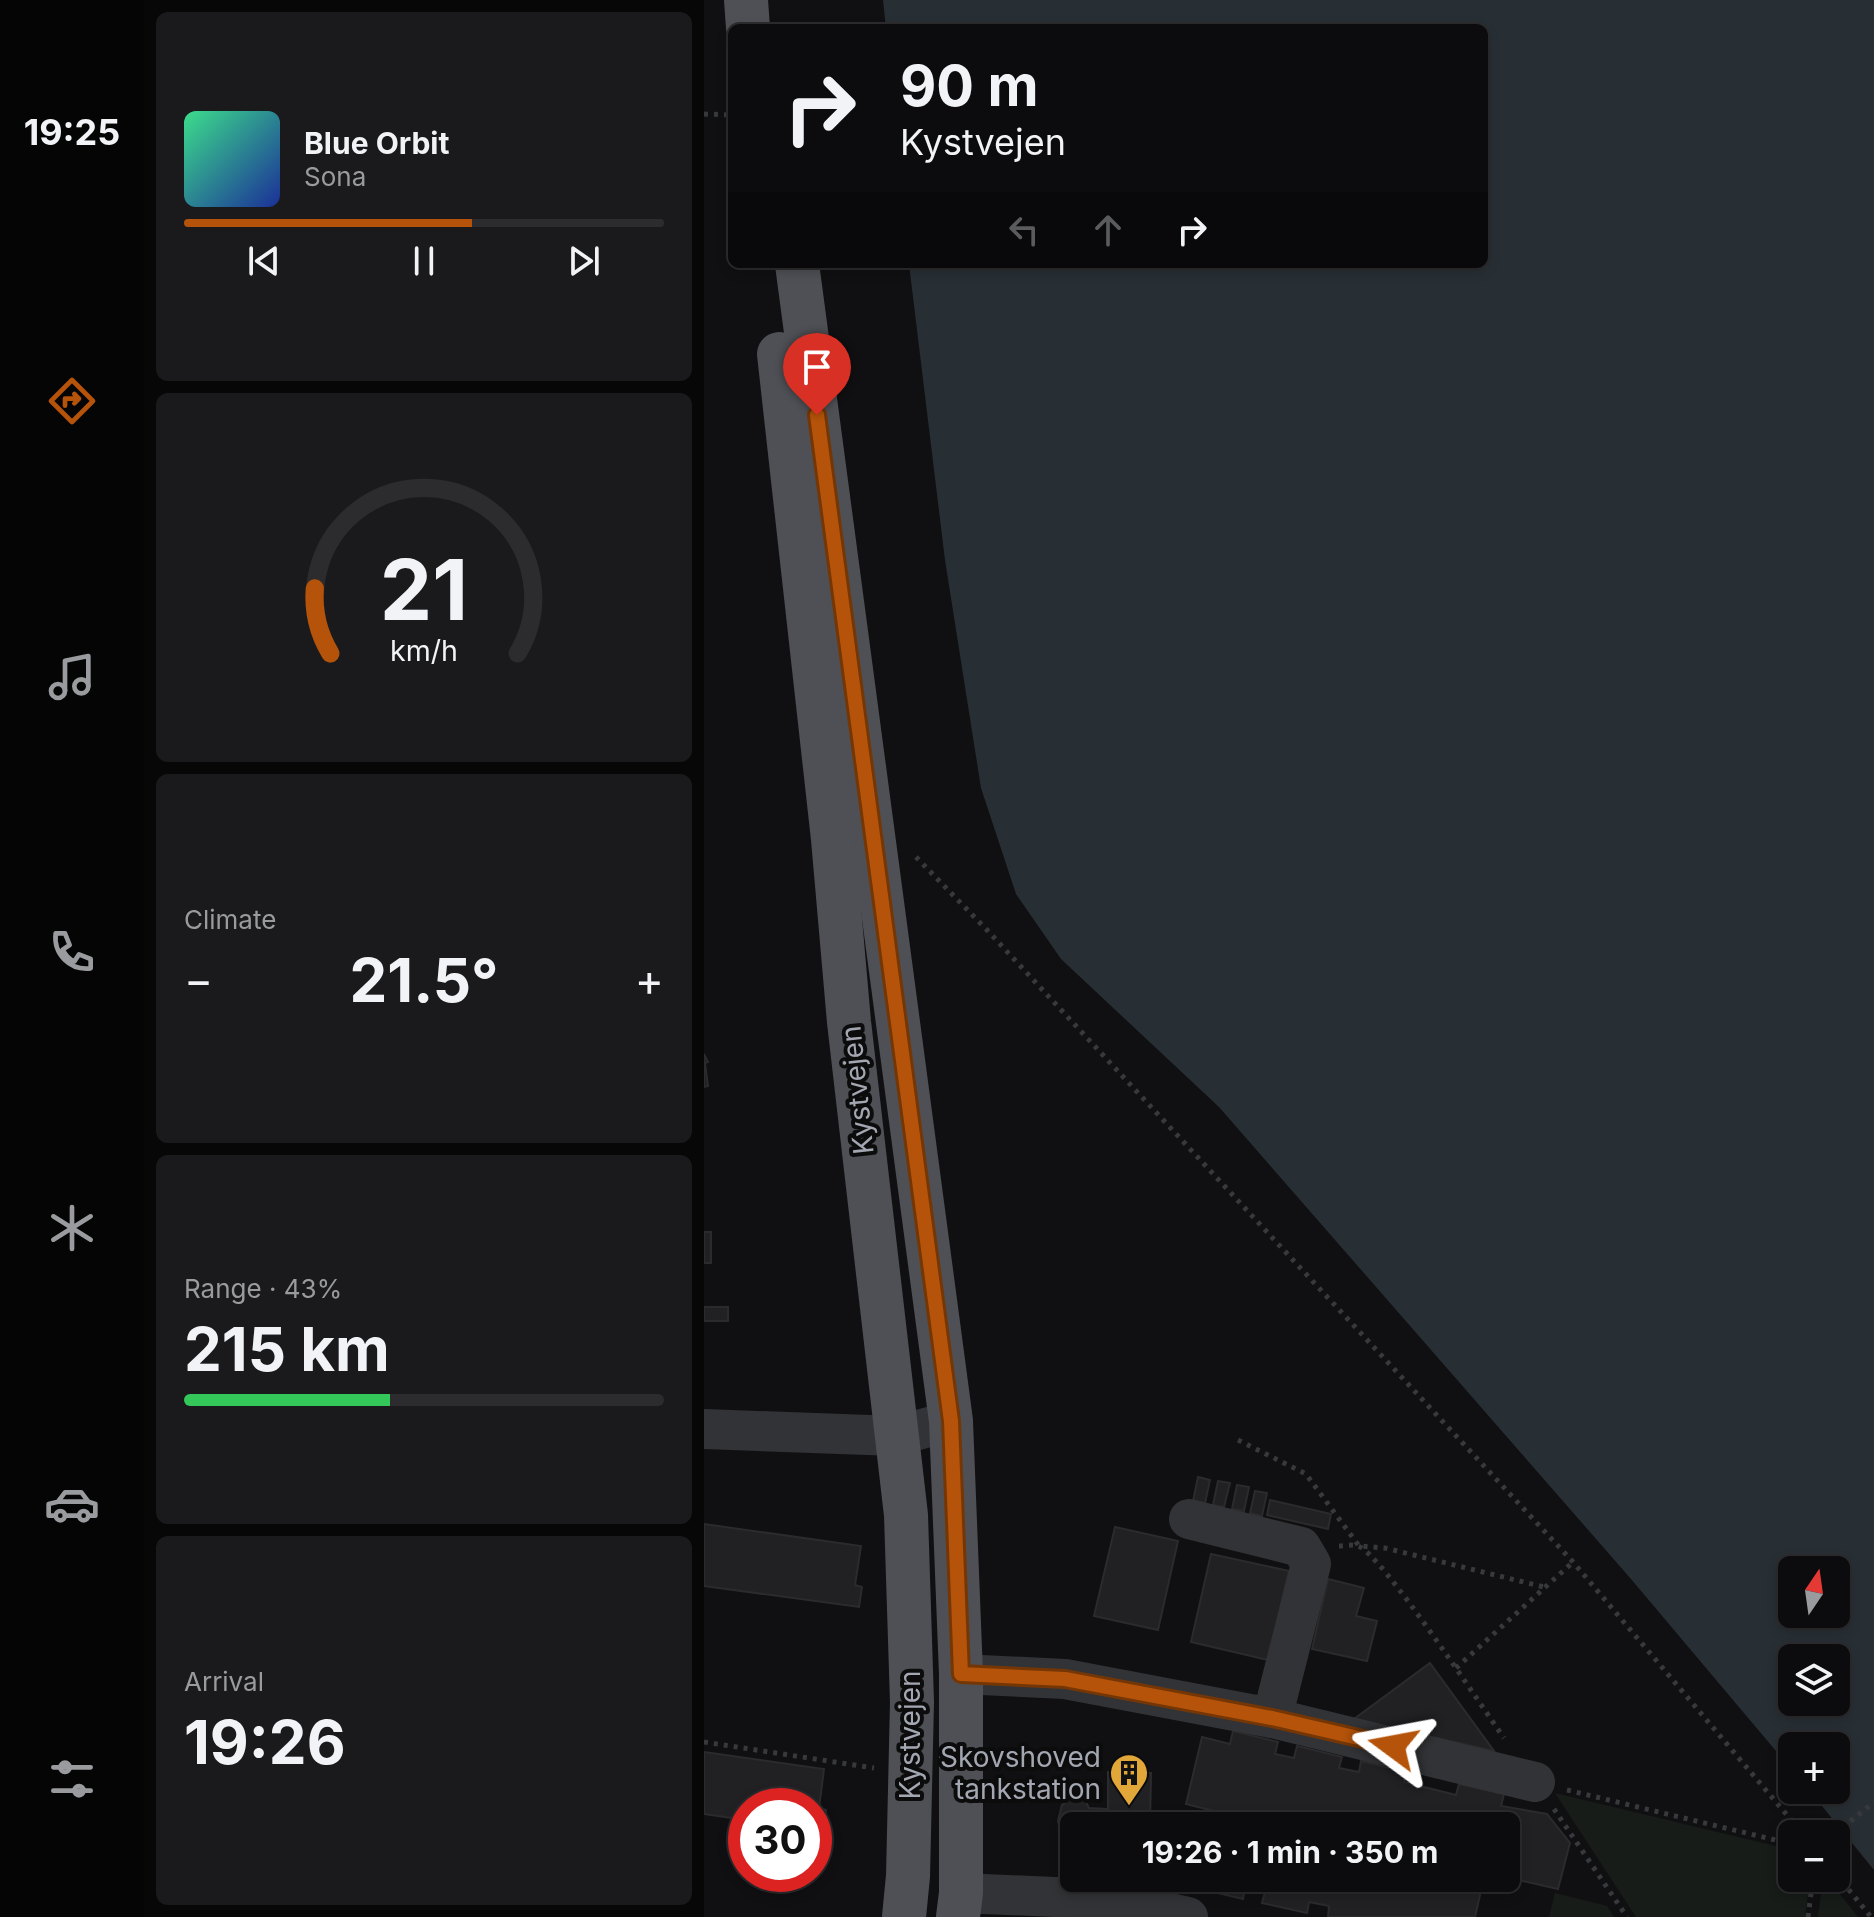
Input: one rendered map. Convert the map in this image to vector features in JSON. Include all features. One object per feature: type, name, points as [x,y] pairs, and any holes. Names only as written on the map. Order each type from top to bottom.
[{"type":"main road","points":[[746,0],[748,24]]},
{"type":"main road","points":[[776,0],[778,24]]},
{"type":"main road","name":"Kystvejen","points":[[769,268],[831,824],[849,1022],[906,1515],[912,1702],[908,1876],[904,1917]]},
{"type":"main road","name":"Kystvejen","points":[[798,268],[951,1421],[961,1674],[960,1905]]},
{"type":"street","points":[[704,1429],[896,1436],[951,1421]]},
{"type":"street","points":[[1189,1519],[1301,1547],[1311,1564],[1272,1718]]},
{"type":"street","points":[[961,1674],[1065,1679],[1272,1718],[1535,1782]]},
{"type":"street","points":[[960,1905],[1148,1908],[1188,1917]]},
{"type":"path","points":[[704,114],[728,115]]},
{"type":"path","points":[[911,852],[1573,1562],[1791,1820]]},
{"type":"path","points":[[1238,1440],[1306,1474],[1456,1668],[1627,1917]]},
{"type":"path","points":[[1301,1547],[1385,1548],[1544,1587]]},
{"type":"path","points":[[1456,1668],[1573,1562]]},
{"type":"path","points":[[704,1742],[910,1774]]},
{"type":"path","points":[[1535,1782],[1778,1841]]},
{"type":"path","points":[[1850,1823],[1874,1803]]},
{"type":"path","points":[[1850,1891],[1871,1917]]},
{"type":"path","points":[[1808,1917],[1811,1892]]},
{"type":"shaded area","points":[[883,0],[1874,0],[1874,1870],[1850,1840],[1850,1820],[1833,1820],[1820,1804],[1850,1804],[1850,1732],[1778,1732],[1778,1753],[1631,1579],[1219,1107],[1061,959],[1016,894],[981,788],[945,560],[909,268],[1488,268],[1488,24],[886,24]]},
{"type":"shaded area","points":[[1555,1793],[1778,1847],[1778,1892],[1808,1892],[1805,1917],[1636,1917]]},
{"type":"shaded area","points":[[1821,1892],[1838,1892],[1858,1917],[1818,1917]]},
{"type":"shaded area","points":[[1555,1893],[1607,1906],[1614,1917],[1549,1917]]},
{"type":"building","points":[[704,1054],[708,1062],[705,1063],[708,1086],[704,1087]]},
{"type":"building","points":[[704,1232],[711,1232],[711,1263],[704,1263]]},
{"type":"building","points":[[704,1307],[728,1307],[728,1321],[704,1321]]},
{"type":"building","points":[[1198,1477],[1210,1480],[1205,1503],[1193,1501]]},
{"type":"building","points":[[1218,1481],[1230,1483],[1224,1507],[1213,1505]]},
{"type":"building","points":[[1237,1485],[1249,1487],[1244,1511],[1232,1509]]},
{"type":"building","points":[[1255,1491],[1267,1493],[1262,1516],[1250,1513]]},
{"type":"building","points":[[1270,1500],[1331,1514],[1328,1529],[1267,1515]]},
{"type":"building","points":[[704,1524],[861,1546],[855,1585],[862,1587],[859,1607],[704,1586]]},
{"type":"building","points":[[1115,1527],[1178,1541],[1158,1630],[1094,1616]]},
{"type":"building","points":[[1211,1554],[1289,1571],[1268,1660],[1191,1642]]},
{"type":"building","points":[[1328,1579],[1364,1588],[1356,1616],[1377,1621],[1367,1661],[1312,1649]]},
{"type":"building","points":[[1430,1663],[1494,1751],[1354,1719]]},
{"type":"building","points":[[1233,1731],[1278,1742],[1275,1754],[1294,1758],[1297,1746],[1342,1757],[1339,1768],[1359,1772],[1361,1761],[1406,1772],[1404,1782],[1456,1795],[1459,1784],[1504,1794],[1501,1806],[1547,1814],[1570,1843],[1558,1889],[1520,1880],[1520,1812],[1214,1812],[1186,1804],[1202,1737],[1230,1744]]},
{"type":"building","points":[[704,1752],[824,1769],[822,1788],[728,1788],[728,1817],[704,1814]]},
{"type":"building","points":[[1108,1772],[1151,1773],[1150,1812],[1060,1812],[1062,1805],[1076,1796],[1089,1808],[1108,1809]]},
{"type":"building","points":[[1214,1892],[1244,1892],[1243,1899]]},
{"type":"building","points":[[1265,1892],[1481,1892],[1475,1917],[1328,1917],[1329,1906],[1309,1902],[1307,1913],[1262,1903]]},
{"type":"place","name":"Skovshoved tankstation","points":[[1129,1807]]},
{"type":"route","points":[[817,415],[951,1421],[961,1674],[1065,1679],[1272,1718],[1393,1746]]}]
